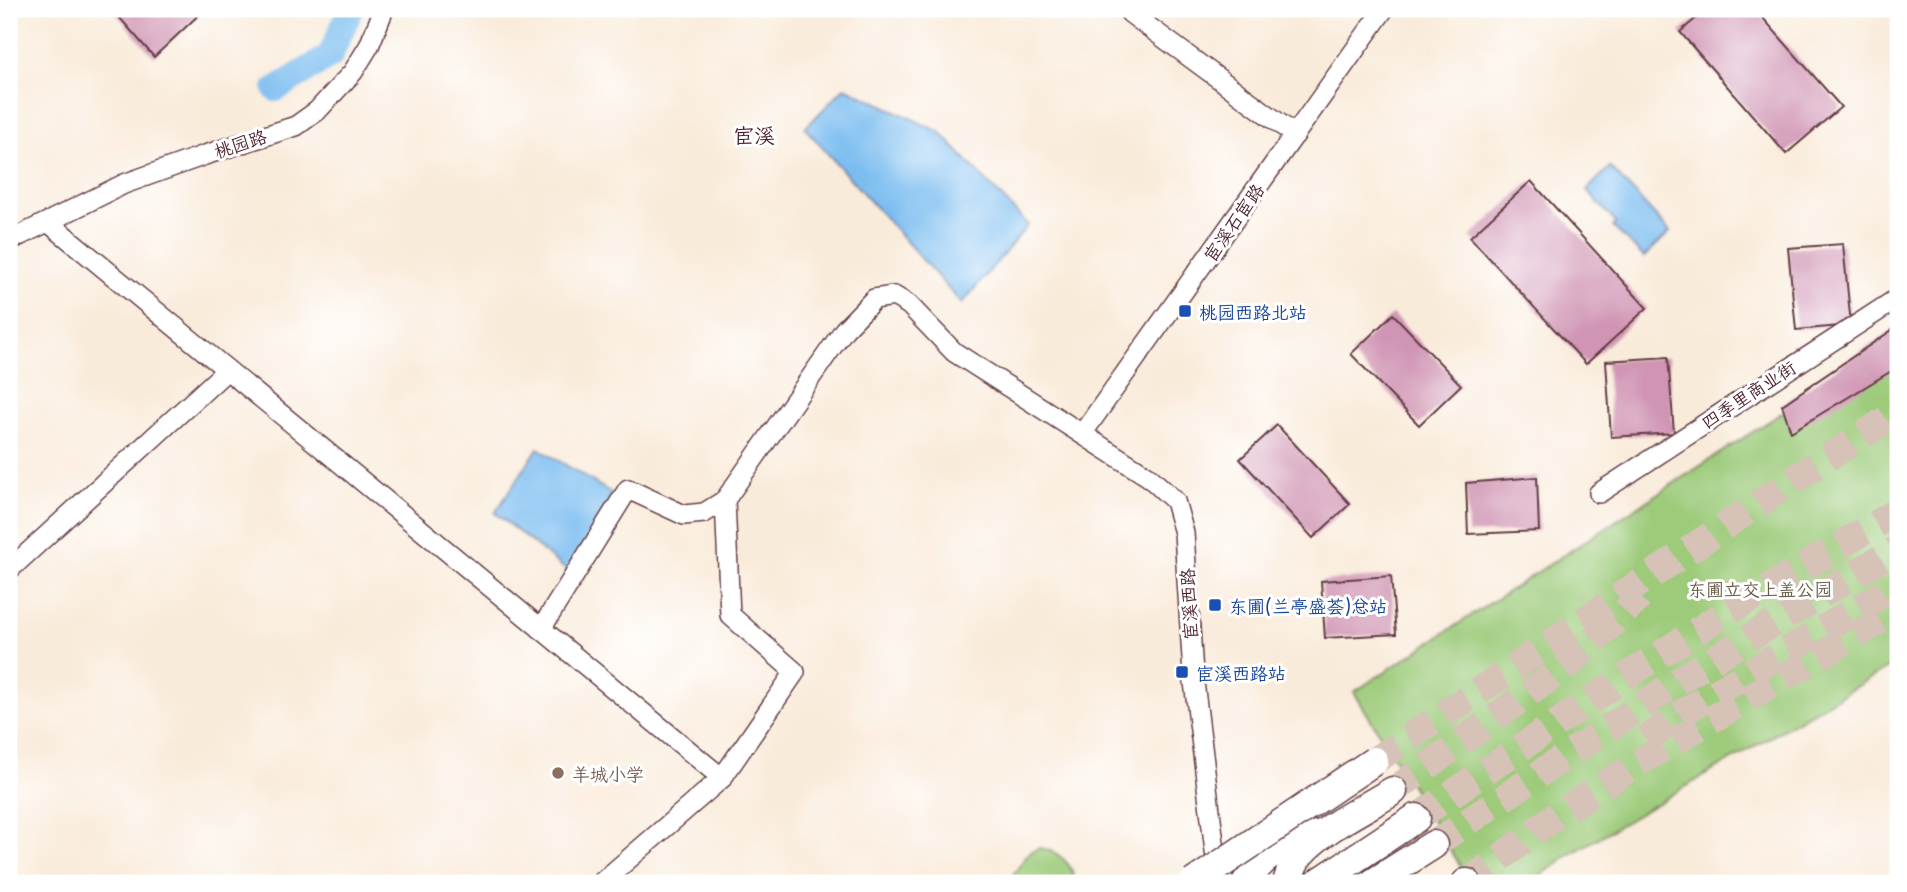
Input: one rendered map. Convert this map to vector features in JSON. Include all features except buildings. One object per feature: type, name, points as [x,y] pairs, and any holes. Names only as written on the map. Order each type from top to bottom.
[{"type":"highway","points":[[1193,883],[1374,761]]},
{"type":"highway","points":[[1287,883],[1299,854],[1329,831],[1393,791]]},
{"type":"highway","points":[[1318,883],[1416,818]]},
{"type":"highway","points":[[1246,883],[1253,869],[1272,853],[1292,843],[1329,831]]},
{"type":"highway","points":[[1373,883],[1433,845]]},
{"type":"street","name":"桃园路","points":[[9,241],[124,184],[296,126],[317,111],[353,72],[369,46],[384,9]]},
{"type":"street","points":[[1129,9],[1130,13],[1296,135]]},
{"type":"street","name":"宦溪石宦路","points":[[1082,434],[1384,9]]},
{"type":"street","name":"桃园路","points":[[9,257],[48,222]]},
{"type":"street","points":[[48,222],[722,778]]},
{"type":"street","name":"宦溪西路","points":[[725,500],[844,330],[874,299],[894,296],[909,305],[954,352],[1162,487],[1175,501],[1184,533],[1193,674],[1219,883]]},
{"type":"street","name":"四季里商业街","points":[[1599,493],[1898,298]]},
{"type":"street","points":[[9,570],[228,370]]},
{"type":"street","points":[[541,629],[628,489],[684,515],[704,513],[725,500],[730,615],[794,672],[722,778],[601,883]]},
{"type":"green space","name":"东圃立交上盖公园","points":[[1898,337],[1898,662],[1564,858],[1531,883],[1471,883],[1354,692]]},
{"type":"green space","points":[[1039,848],[1059,855],[1068,864],[1075,883],[1007,883],[1029,853]]},
{"type":"water","points":[[845,87],[940,132],[1028,225],[962,304],[805,128]]},
{"type":"water","points":[[1610,167],[1670,232],[1644,257],[1613,227],[1616,223],[1587,190]]},
{"type":"water","points":[[538,448],[613,494],[570,573],[495,513]]},
{"type":"waterway","points":[[276,89],[330,56],[351,9]]},
{"type":"tunnel","points":[[1374,761],[1898,412]]},
{"type":"tunnel","points":[[1416,818],[1648,662],[1898,511]]},
{"type":"tunnel","points":[[1433,845],[1686,676],[1898,548]]},
{"type":"tunnel","points":[[1646,740],[1685,711],[1898,585]]},
{"type":"tunnel","points":[[1393,791],[1572,662],[1640,597]]},
{"type":"tunnel","points":[[1467,883],[1550,820],[1636,764],[1898,610]]},
{"type":"place","name":"桃园西路北站","points":[[1185,311]]},
{"type":"place","name":"东圃(兰亭盛荟)总站","points":[[1215,605]]},
{"type":"place","name":"宦溪西路站","points":[[1182,672]]},
{"type":"place","name":"羊城小学","points":[[558,773]]},
{"type":"district","name":"宦溪","points":[[754,134]]}]
